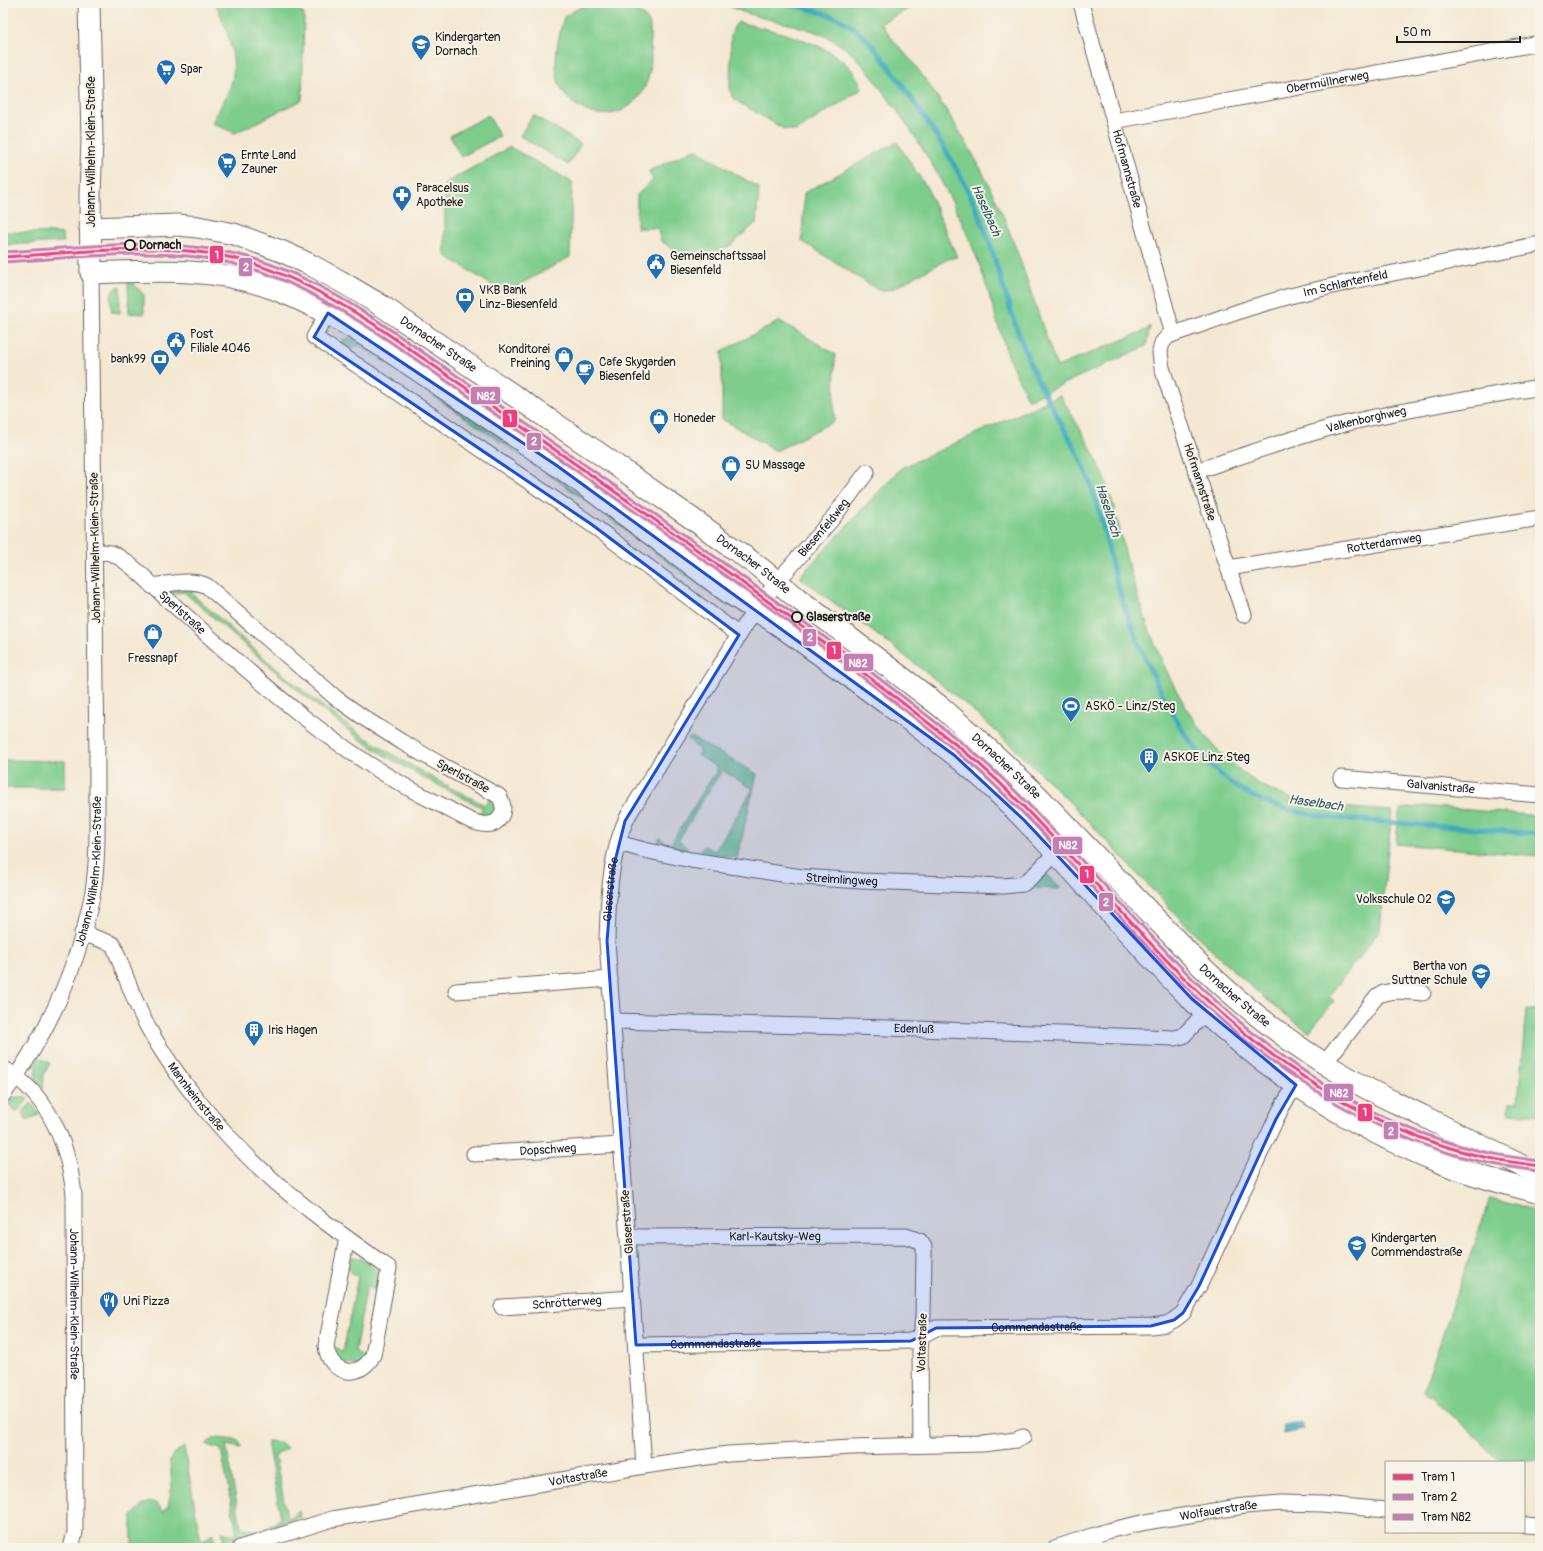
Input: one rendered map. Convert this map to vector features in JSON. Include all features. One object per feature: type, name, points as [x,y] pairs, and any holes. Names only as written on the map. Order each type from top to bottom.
[{"type":"street","name":"Johann-Wilhelm-Klein-Straße","points":[[3,1095],[16,1077],[48,1024],[60,997],[82,933],[93,891],[95,868],[97,825],[95,552],[90,228],[92,140],[89,3]]},
{"type":"street","name":"Hofmannstraße","points":[[1081,3],[1173,334]]},
{"type":"street","name":"Obermüllnerweg","points":[[1114,121],[1540,43]]},
{"type":"street","name":"Dornacher Straße","points":[[90,228],[178,225],[205,228],[234,234],[309,264],[382,306],[600,454],[735,550],[941,707],[1037,795],[1187,952],[1223,987],[1264,1022],[1324,1064],[1389,1100],[1540,1174]]},
{"type":"street","name":"Im Schlantenfeld","points":[[1161,347],[1164,339],[1173,334],[1249,308],[1299,294],[1363,278],[1540,244]]},
{"type":"street","points":[[91,273],[176,270],[219,274],[237,278],[273,289],[328,313],[366,336],[556,465],[730,593],[862,686],[954,755],[998,793],[1056,853],[1159,966],[1206,1012],[1296,1086],[1357,1122],[1442,1163],[1498,1182],[1540,1193]]},
{"type":"street","points":[[328,313],[314,337],[591,524],[739,635]]},
{"type":"street","name":"Hofmannstraße","points":[[1161,347],[1160,357],[1162,368],[1244,615]]},
{"type":"street","name":"Valkenborghweg","points":[[1197,471],[1300,437],[1348,424],[1404,411],[1540,387]]},
{"type":"street","name":"Biesenfeldweg","points":[[777,582],[832,519],[867,472]]},
{"type":"street","name":"Rotterdamweg","points":[[1228,568],[1540,518]]},
{"type":"street","name":"Sperlstraße","points":[[95,552],[105,552],[118,556],[152,586],[290,706],[355,756],[423,797],[480,824],[492,824],[501,818],[503,813],[502,801],[495,793],[445,768],[342,702],[207,586],[193,582],[152,586]]},
{"type":"street","name":"Glaserstraße","points":[[644,1466],[607,941],[613,869],[618,843],[625,821],[739,635],[777,582]]},
{"type":"street","name":"Galvanistraße","points":[[1341,778],[1540,795]]},
{"type":"street","name":"Streimlingweg","points":[[618,843],[691,860],[802,877],[861,881],[1013,886],[1023,884],[1029,880],[1056,853]]},
{"type":"street","name":"Mannheimstraße","points":[[82,933],[113,944],[145,1020],[164,1054],[180,1077],[212,1117],[261,1169],[289,1194],[389,1268],[373,1355],[364,1367],[349,1372],[335,1366],[330,1361],[326,1346],[347,1238]]},
{"type":"street","points":[[456,991],[610,979]]},
{"type":"street","points":[[1324,1064],[1377,996],[1385,992],[1392,991],[1423,993]]},
{"type":"street","name":"Edenluß","points":[[613,1021],[888,1028],[1175,1038],[1183,1036],[1206,1012]]},
{"type":"street","name":"Johann-Wilhelm-Klein-Straße","points":[[3,1068],[16,1077],[36,1097],[54,1122],[71,1169],[74,1194],[75,1532],[71,1548]]},
{"type":"street","name":"Commendastraße","points":[[636,1345],[911,1341],[936,1328],[1151,1326],[1166,1324],[1183,1313],[1199,1286],[1283,1105],[1296,1086]]},
{"type":"street","name":"Dopschweg","points":[[474,1154],[621,1145]]},
{"type":"street","points":[[1498,1182],[1508,1159]]},
{"type":"street","name":"Karl-Kautsky-Weg","points":[[628,1237],[906,1236],[920,1241]]},
{"type":"street","name":"Voltastraße","points":[[920,1241],[924,1247],[923,1316],[920,1350],[921,1445]]},
{"type":"street","name":"Schrötterweg","points":[[502,1307],[632,1298]]},
{"type":"street","name":"Voltastraße","points":[[240,1548],[332,1520],[644,1466],[728,1454],[851,1446],[1002,1443],[1023,1437]]},
{"type":"street","name":"Wolfauerstraße","points":[[1056,1548],[1107,1531],[1146,1522],[1244,1506],[1282,1503],[1322,1504],[1385,1510]]},
{"type":"street","points":[[1525,1525],[1540,1526]]},
{"type":"highlighted area","points":[[328,313],[556,465],[954,755],[1024,820],[1192,999],[1296,1085],[1276,1119],[1199,1286],[1183,1313],[1174,1320],[1151,1326],[936,1328],[911,1341],[636,1345],[607,941],[613,869],[625,821],[739,635],[591,524],[314,337]]},
{"type":"green space","points":[[215,3],[287,3],[301,11],[304,15],[302,100],[235,133],[212,123],[228,92],[232,81],[233,72],[230,41]]},
{"type":"green space","points":[[590,3],[612,4],[633,9],[645,17],[650,25],[651,60],[648,78],[643,90],[636,100],[627,108],[617,112],[606,114],[594,113],[583,109],[572,102],[564,94],[559,84],[556,62],[559,38],[564,17]]},
{"type":"green space","points":[[723,3],[920,3],[881,23],[935,93],[977,161],[1006,222],[1057,367],[1146,330],[1150,326],[1146,346],[1028,400],[1007,354],[981,269],[959,215],[938,174],[914,135],[871,75],[860,61],[847,49],[825,36],[811,30],[752,15]]},
{"type":"green space","points":[[738,22],[772,30],[810,42],[827,51],[843,61],[855,74],[862,89],[796,131],[784,129],[732,97],[730,88],[731,35]]},
{"type":"green space","points":[[488,115],[500,136],[461,157],[450,136]]},
{"type":"green space","points":[[533,115],[581,144],[568,165],[520,136]]},
{"type":"green space","points":[[897,142],[927,188],[957,257],[948,259],[892,289],[884,290],[872,286],[802,241],[804,193]]},
{"type":"green space","points":[[510,147],[572,182],[570,257],[504,293],[445,255],[445,183]]},
{"type":"green space","points":[[695,149],[759,188],[756,223],[730,246],[696,260],[691,260],[661,241],[657,228],[637,228],[637,195],[653,180],[649,171]]},
{"type":"green space","points":[[3,232],[56,233],[62,234],[64,242],[3,245]]},
{"type":"green space","points":[[128,278],[144,295],[144,314],[129,313]]},
{"type":"green space","points":[[116,287],[120,287],[120,313],[112,312],[111,296]]},
{"type":"green space","points":[[780,321],[835,354],[834,421],[776,451],[722,419],[722,351]]},
{"type":"green space","points":[[353,338],[452,404],[732,601],[728,607],[590,503],[359,345],[347,351],[340,345],[343,340]]},
{"type":"green space","name":"ASKÖ - Linz/Steg","points":[[1060,395],[1086,439],[1103,473],[1114,505],[1126,557],[1139,601],[1151,635],[1166,670],[1184,703],[1204,734],[1229,761],[1257,782],[1290,798],[1328,806],[1392,811],[1380,930],[1329,996],[1334,1001],[1309,1032],[1271,1003],[1200,939],[1068,801],[981,718],[882,638],[799,577],[901,468]]},
{"type":"green space","points":[[200,588],[204,591],[190,592],[286,677],[346,724],[414,767],[485,805],[492,796],[496,809],[490,818],[476,817],[483,808],[411,771],[360,739],[283,678],[184,592],[169,594],[165,590]]},
{"type":"green space","points":[[691,737],[757,774],[737,858],[704,852],[701,850],[704,846],[715,851],[753,789],[722,770],[678,841],[688,848],[683,849],[658,844],[659,838],[670,845],[718,768],[699,756],[699,750],[688,739]]},
{"type":"green space","points":[[3,760],[65,761],[65,788],[3,788]]},
{"type":"green space","points":[[1424,806],[1540,816],[1540,856],[1396,844],[1399,812],[1402,809]]},
{"type":"green space","points":[[1046,873],[1060,888],[1029,888]]},
{"type":"green space","points":[[1526,1010],[1540,1011],[1540,1115],[1509,1113],[1510,1103],[1518,1103]]},
{"type":"green space","points":[[38,1057],[50,1063],[44,1074],[43,1088],[38,1087],[35,1073]]},
{"type":"green space","points":[[17,1097],[28,1099],[17,1112],[7,1103],[13,1098]]},
{"type":"green space","points":[[31,1103],[40,1114],[27,1121],[23,1112]]},
{"type":"green space","points":[[1490,1198],[1540,1212],[1540,1460],[1499,1460],[1434,1398],[1423,1392]]},
{"type":"green space","points":[[352,1257],[359,1258],[368,1263],[376,1270],[380,1277],[379,1294],[367,1285],[355,1351],[367,1360],[361,1366],[339,1363],[330,1344],[343,1352],[358,1277],[347,1269],[349,1261]]},
{"type":"green space","points":[[215,1438],[237,1440],[240,1443],[241,1448],[226,1445],[241,1527],[256,1531],[224,1541],[222,1532],[235,1535],[237,1534],[221,1449],[207,1445],[207,1443]]},
{"type":"green space","points":[[267,1441],[278,1442],[287,1448],[275,1456],[287,1517],[289,1518],[299,1510],[300,1517],[269,1527],[281,1518]]},
{"type":"green space","points":[[184,1447],[201,1542],[214,1533],[215,1543],[189,1548],[108,1548],[107,1545],[132,1545],[132,1516],[143,1505],[154,1502],[163,1512],[168,1506],[172,1486],[170,1461],[173,1454]]},
{"type":"water","points":[[1302,1422],[1304,1430],[1283,1434],[1282,1425]]},
{"type":"waterway","name":"Haselbach","points":[[784,3],[839,19],[848,24],[866,39],[887,64],[912,99],[955,167],[982,222],[1024,348],[1047,398],[1073,445],[1087,476],[1101,517],[1122,601],[1144,656],[1162,695],[1173,714],[1197,750],[1211,766],[1227,780],[1256,798],[1277,806],[1300,812],[1334,818],[1540,834]]},
{"type":"tram line","name":"N82","points":[[3,252],[94,246],[155,244],[215,250],[244,256],[279,267],[312,282],[344,300],[375,319],[600,475],[749,581],[967,747],[998,774],[1027,803],[1181,967],[1241,1023],[1273,1049],[1342,1095],[1415,1131],[1475,1150],[1540,1161]]},
{"type":"tram line","name":"1","points":[[3,257],[124,249],[155,249],[215,254],[261,266],[294,280],[342,305],[372,323],[672,532],[820,640],[965,752],[1022,804],[1179,973],[1239,1029],[1272,1054],[1341,1100],[1377,1119],[1415,1136],[1475,1155],[1540,1166]]},
{"type":"tram line","name":"2","points":[[3,262],[123,254],[153,254],[213,259],[271,275],[298,287],[339,309],[396,345],[664,532],[818,643],[918,720],[994,784],[1037,827],[1173,974],[1234,1031],[1267,1057],[1302,1082],[1337,1104],[1413,1140],[1473,1160],[1539,1171]]},
{"type":"place","name":"Kindergarten Dornach","points":[[421,61]]},
{"type":"place","name":"Spar","points":[[166,86]]},
{"type":"place","name":"Ernte Land Zauner","points":[[227,179]]},
{"type":"place","name":"Paracelsus Apotheke","points":[[402,212]]},
{"type":"place","name":"Dornach","points":[[130,245]]},
{"type":"place","name":"Gemeinschaftssaal Biesenfeld","points":[[656,280]]},
{"type":"place","name":"VKB Bank Linz-Biesenfeld","points":[[465,314]]},
{"type":"place","name":"Post Filiale 4046","points":[[176,358]]},
{"type":"place","name":"Konditorei Preining","points":[[564,373]]},
{"type":"place","name":"bank99","points":[[160,376]]},
{"type":"place","name":"Cafe Skygarden Biesenfeld","points":[[585,386]]},
{"type":"place","name":"Honeder","points":[[659,435]]},
{"type":"place","name":"SU Massage","points":[[731,482]]},
{"type":"place","name":"Glaserstraße","points":[[797,617]]},
{"type":"place","name":"Fressnapf","points":[[153,650]]},
{"type":"place","name":"ASKÖ - Linz/Steg","points":[[1071,723]]},
{"type":"place","name":"ASKOE Linz Steg","points":[[1149,774]]},
{"type":"place","name":"Volksschule 02","points":[[1446,916]]},
{"type":"place","name":"Bertha von Suttner Schule","points":[[1481,990]]},
{"type":"place","name":"Iris Hagen","points":[[254,1047]]},
{"type":"place","name":"Kindergarten Commendastraße","points":[[1357,1262]]},
{"type":"place","name":"Uni Pizza","points":[[109,1318]]}]
